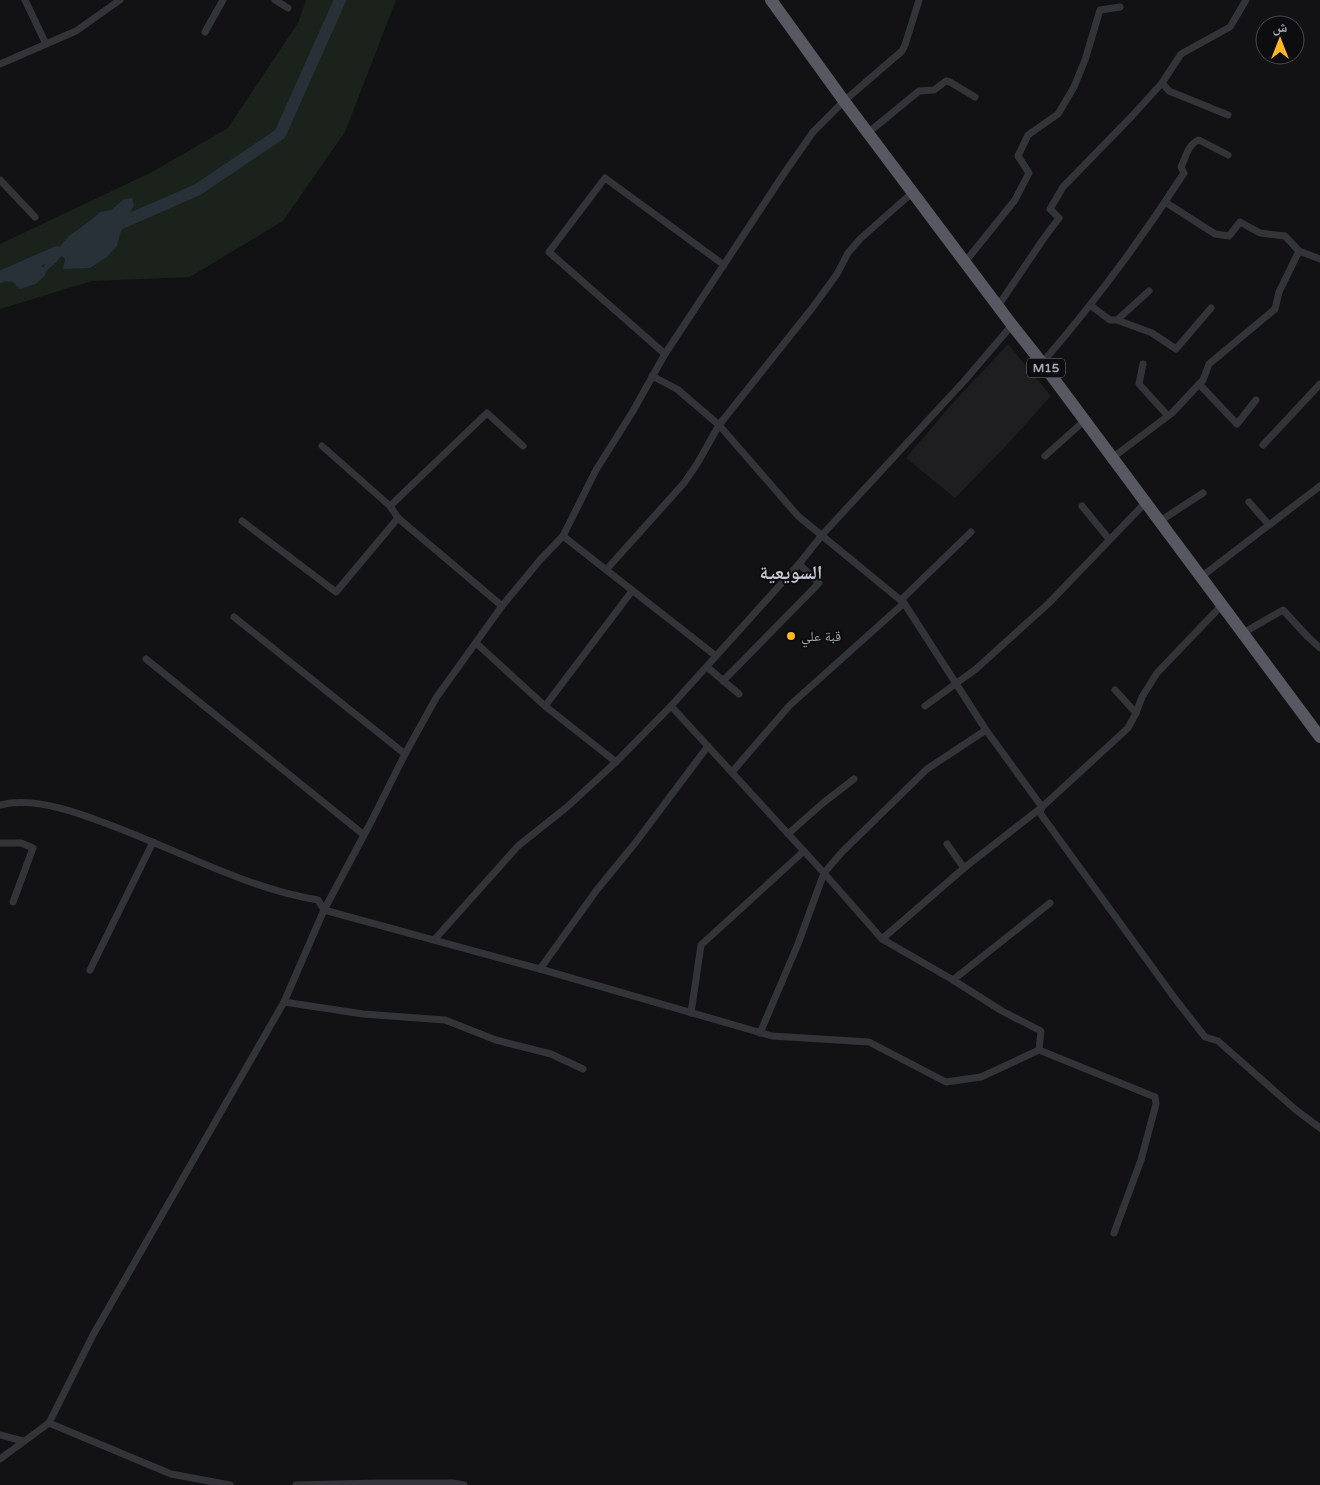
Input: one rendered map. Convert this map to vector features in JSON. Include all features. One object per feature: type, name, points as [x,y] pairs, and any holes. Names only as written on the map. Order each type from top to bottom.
[{"type":"highway","name":"M15","points":[[771,0],[844,101],[1012,325],[1042,362],[1320,737]]},
{"type":"street","points":[[24,0],[46,44]]},
{"type":"street","points":[[0,64],[76,31],[120,0]]},
{"type":"street","points":[[205,32],[223,0]]},
{"type":"street","points":[[275,0],[288,8]]},
{"type":"street","points":[[0,1458],[49,1423],[93,1335],[284,1002],[324,910],[436,698],[502,606],[540,560],[563,536],[596,470],[634,411],[665,354],[813,132],[844,101],[902,50],[919,0]]},
{"type":"street","points":[[998,306],[1059,218],[1050,209],[1063,187],[1132,116],[1162,82],[1181,54],[1230,27],[1246,0]]},
{"type":"street","points":[[965,262],[1016,200],[1029,173],[1018,156],[1021,149],[1028,135],[1058,114],[1074,87],[1085,60],[1100,10],[1120,7]]},
{"type":"street","points":[[869,132],[922,90],[934,90],[946,81],[975,97]]},
{"type":"street","points":[[1162,82],[1170,91],[1228,116]]},
{"type":"street","points":[[1042,362],[1071,330],[1109,281],[1166,202],[1184,173],[1181,167],[1190,146],[1199,140],[1228,155]]},
{"type":"street","points":[[665,354],[550,252],[605,178],[724,265]]},
{"type":"street","points":[[0,180],[35,217]]},
{"type":"street","points":[[606,570],[684,483],[719,425],[813,307],[848,253],[860,239],[913,192]]},
{"type":"street","points":[[1166,202],[1215,234],[1229,236],[1240,222],[1260,233],[1285,236],[1299,251],[1320,259]]},
{"type":"street","points":[[1112,458],[1168,416],[1203,380],[1209,364],[1275,310],[1279,292],[1299,251]]},
{"type":"street","points":[[1117,320],[1149,291]]},
{"type":"street","points":[[1090,304],[1110,320],[1117,320],[1152,333],[1176,349],[1211,308]]},
{"type":"street","points":[[434,940],[518,846],[567,807],[616,762],[671,706],[822,536],[966,379],[1012,325]]},
{"type":"street","points":[[1143,364],[1140,384],[1168,416]]},
{"type":"street","points":[[652,376],[677,388],[719,425],[798,516],[903,602],[986,730],[1042,806]]},
{"type":"street","points":[[1199,384],[1237,424],[1256,400]]},
{"type":"street","points":[[1263,445],[1320,384]]},
{"type":"street","points":[[390,506],[487,413],[523,446]]},
{"type":"street","points":[[1045,456],[1084,421]]},
{"type":"street","points":[[322,446],[390,506],[398,518],[502,606]]},
{"type":"street","points":[[1201,577],[1320,486]]},
{"type":"street","points":[[1160,521],[1203,493]]},
{"type":"street","points":[[925,706],[976,669],[1049,603],[1146,502]]},
{"type":"street","points":[[1249,502],[1269,525]]},
{"type":"street","points":[[1082,506],[1109,539]]},
{"type":"street","points":[[242,521],[336,592],[398,518]]},
{"type":"street","points":[[732,772],[789,706],[903,602],[971,532]]},
{"type":"street","points":[[563,536],[716,656]]},
{"type":"street","points":[[723,681],[820,582],[799,564]]},
{"type":"street","points":[[545,706],[632,591]]},
{"type":"street","points":[[882,939],[964,868],[1042,806],[1128,728],[1142,697],[1157,673],[1222,605]]},
{"type":"street","points":[[1243,633],[1283,610],[1320,648]]},
{"type":"street","points":[[234,617],[405,754]]},
{"type":"street","points":[[476,644],[545,706],[616,762]]},
{"type":"street","points":[[146,659],[364,835]]},
{"type":"street","points":[[707,667],[739,694]]},
{"type":"street","points":[[1115,690],[1136,713]]},
{"type":"street","points":[[671,706],[882,939],[1002,1011],[1041,1031],[1039,1050]]},
{"type":"street","points":[[760,1032],[798,944],[824,874],[842,852],[927,769],[986,730]]},
{"type":"street","points":[[540,969],[596,891],[636,842],[708,746]]},
{"type":"street","points":[[788,834],[854,779]]},
{"type":"street","points":[[0,805],[11,802],[36,802],[92,818],[248,881],[297,896],[318,900],[324,910],[540,969],[772,1036],[868,1042],[946,1082],[981,1077],[1039,1050],[1155,1097],[1156,1104],[1141,1160],[1114,1233]]},
{"type":"street","points":[[1042,806],[1040,814],[1204,1037],[1218,1041],[1296,1110],[1320,1128]]},
{"type":"street","points":[[90,970],[153,842]]},
{"type":"street","points":[[0,843],[21,843],[33,848],[13,902]]},
{"type":"street","points":[[947,844],[964,868]]},
{"type":"street","points":[[691,1013],[702,945],[804,851]]},
{"type":"street","points":[[952,980],[1050,903]]},
{"type":"street","points":[[284,1002],[363,1014],[445,1020],[496,1040],[552,1054],[583,1069]]},
{"type":"street","points":[[49,1423],[171,1474],[230,1485]]},
{"type":"street","points":[[0,1435],[22,1441]]},
{"type":"street","points":[[296,1485],[379,1483],[453,1483],[464,1485]]},
{"type":"shaded area","points":[[306,0],[396,0],[345,132],[283,221],[190,277],[92,281],[0,309],[0,244],[152,172],[228,128],[298,23]]},
{"type":"shaded area","points":[[132,198],[134,205],[120,234],[117,246],[107,257],[90,268],[63,269],[65,259],[61,255],[57,262],[47,270],[45,275],[36,284],[20,289],[13,282],[0,282],[0,274],[17,272],[30,260],[39,259],[43,268],[46,262],[43,257],[57,250],[69,236],[100,212],[111,210],[124,199]]},
{"type":"shaded area","points":[[1008,344],[1051,396],[955,498],[906,458],[951,405]]},
{"type":"waterway","points":[[112,227],[197,190],[280,134],[340,0]]},
{"type":"waterway","points":[[0,277],[57,252]]},
{"type":"place","name":"قبة علي","points":[[791,636]]},
{"type":"district","name":"السويعية","points":[[791,572]]}]
